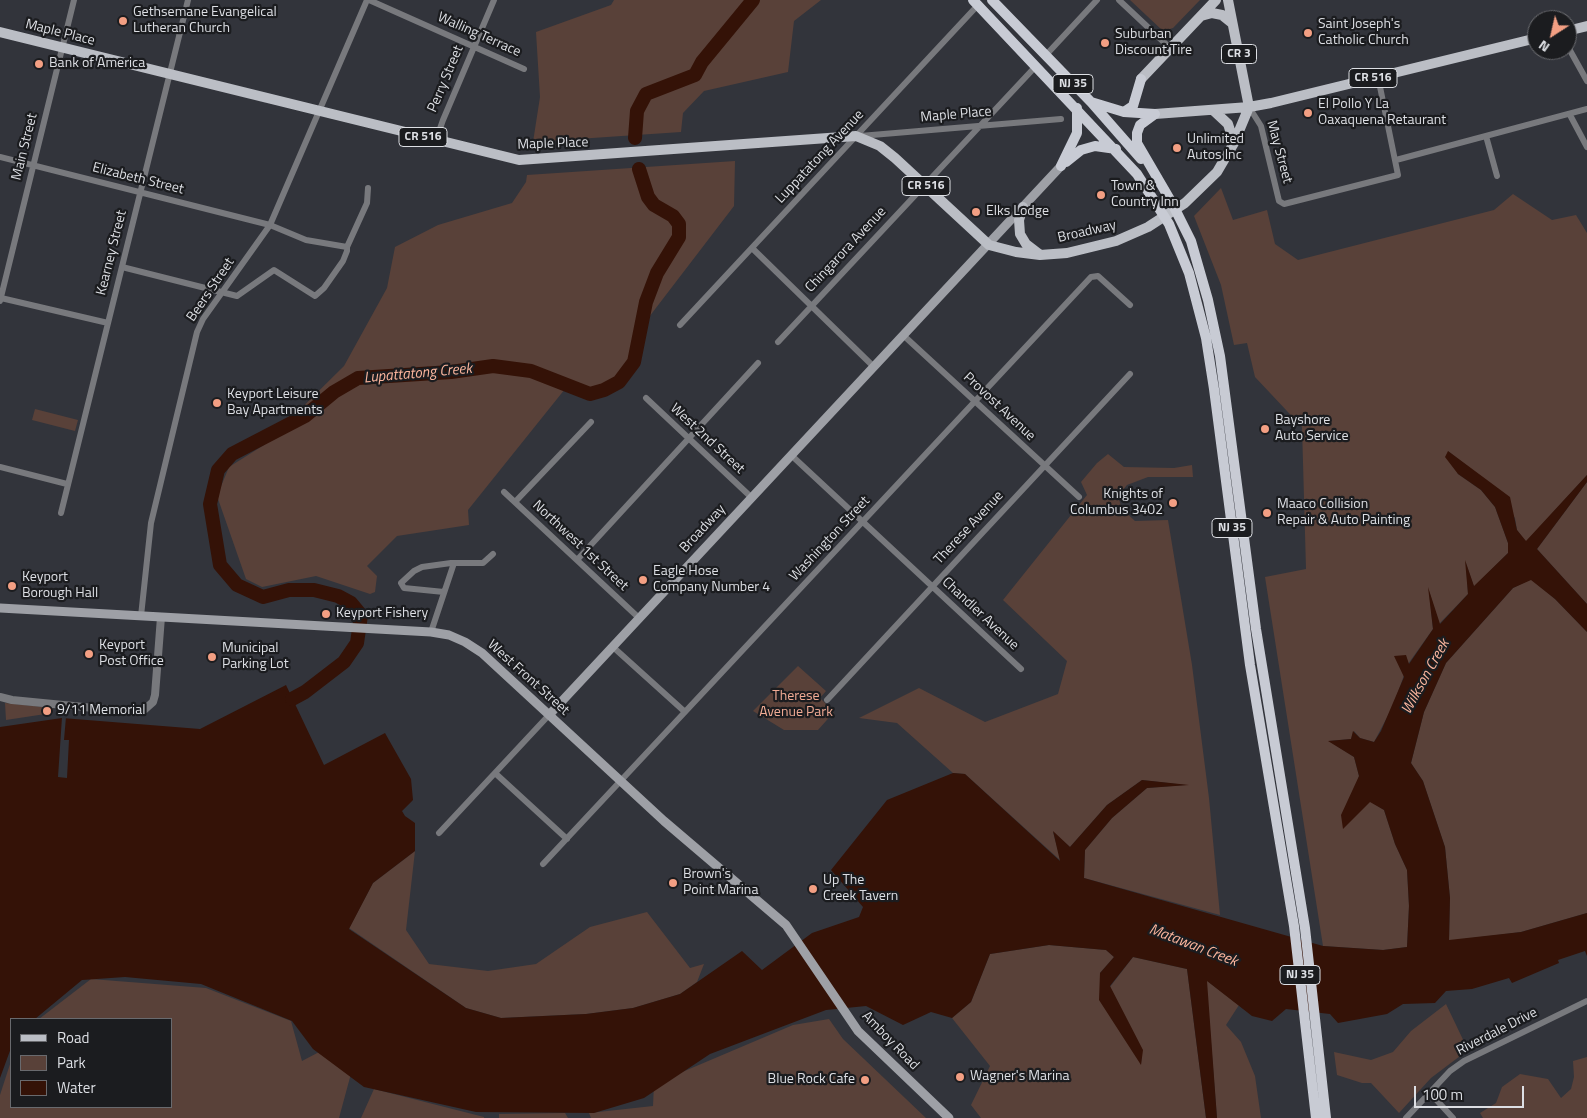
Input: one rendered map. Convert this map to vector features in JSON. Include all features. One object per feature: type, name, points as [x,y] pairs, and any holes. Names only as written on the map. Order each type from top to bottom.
[{"type":"highway","name":"NJ 35","points":[[992,0],[1091,102],[1151,171],[1172,203],[1190,242],[1214,326],[1226,393],[1256,629],[1305,928],[1316,1118]]},
{"type":"highway","name":"NJ 35","points":[[975,2],[1116,149],[1147,188],[1169,224],[1189,273],[1204,330],[1214,390],[1250,665],[1312,1024],[1326,1118]]},
{"type":"highway","points":[[1124,112],[1134,106],[1141,79]]},
{"type":"highway","points":[[1091,102],[1124,112],[1155,114]]},
{"type":"highway","points":[[1061,166],[1077,134],[1076,108]]},
{"type":"highway","points":[[1151,171],[1140,150],[1137,139],[1140,125],[1155,114]]},
{"type":"highway","points":[[1061,166],[1081,150],[1095,146],[1116,149]]},
{"type":"main road","points":[[1141,79],[1169,47],[1216,0]]},
{"type":"main road","name":"CR 3","points":[[1228,0],[1249,107]]},
{"type":"main road","points":[[1201,16],[1212,13],[1222,15],[1232,23]]},
{"type":"main road","name":"Maple Place","points":[[0,32],[319,112],[525,160],[856,136]]},
{"type":"main road","name":"CR 516","points":[[1249,107],[1527,40]]},
{"type":"main road","points":[[1155,114],[1249,107]]},
{"type":"main road","name":"Broadway","points":[[989,245],[1016,252],[1040,254],[1090,249],[1116,241],[1148,227],[1185,204],[1217,172],[1234,143],[1249,107]]},
{"type":"main road","points":[[1213,110],[1228,124],[1234,143]]},
{"type":"main road","name":"CR 516","points":[[856,136],[880,146],[989,245]]},
{"type":"main road","name":"Broadway","points":[[549,715],[1061,166]]},
{"type":"main road","points":[[1022,207],[1019,220],[1020,234],[1026,244],[1040,254]]},
{"type":"main road","name":"West Front Street","points":[[0,608],[431,632],[453,637],[473,646],[620,782],[793,934],[820,975]]},
{"type":"main road","name":"Amboy Road","points":[[820,975],[858,1031],[950,1118]]},
{"type":"street","name":"Main Street","points":[[0,299],[3,276],[33,166],[74,0]]},
{"type":"street","name":"Kearney Street","points":[[61,513],[188,0]]},
{"type":"street","name":"Walling Terrace","points":[[368,0],[524,69]]},
{"type":"street","name":"Beers Street","points":[[141,616],[150,523],[195,341],[204,319],[270,226],[368,0]]},
{"type":"street","name":"Perry Street","points":[[436,140],[442,120],[494,0]]},
{"type":"street","points":[[1046,55],[1097,0]]},
{"type":"street","points":[[1119,0],[1169,47]]},
{"type":"street","name":"Luppatatong Avenue","points":[[680,325],[856,136],[975,2]]},
{"type":"street","points":[[1576,60],[1587,81]]},
{"type":"street","name":"Chingarora Avenue","points":[[778,342],[1036,66]]},
{"type":"street","points":[[1378,77],[1396,160],[1587,109]]},
{"type":"street","name":"May Street","points":[[1249,107],[1261,126],[1282,204],[1396,177],[1399,172],[1396,160]]},
{"type":"street","points":[[1570,115],[1587,147]]},
{"type":"street","name":"Maple Place","points":[[856,136],[1061,119]]},
{"type":"street","points":[[1486,136],[1497,176]]},
{"type":"street","name":"Elizabeth Street","points":[[0,157],[270,226],[306,240],[347,247]]},
{"type":"street","points":[[122,267],[240,296],[274,270],[315,296],[324,288],[343,261],[347,247],[367,203],[368,188]]},
{"type":"street","points":[[752,248],[874,366]]},
{"type":"street","name":"Washington Street","points":[[543,864],[1094,275],[1103,280],[1130,304]]},
{"type":"street","points":[[0,299],[108,323]]},
{"type":"street","name":"Provost Avenue","points":[[903,334],[1079,497]]},
{"type":"street","points":[[577,560],[758,363]]},
{"type":"street","name":"Therese Avenue","points":[[827,700],[1130,374]]},
{"type":"street","name":"West 2nd Street","points":[[646,398],[751,497]]},
{"type":"street","points":[[515,502],[591,422]]},
{"type":"street","name":"Chandler Avenue","points":[[791,455],[1021,669]]},
{"type":"street","points":[[0,467],[68,484]]},
{"type":"street","name":"Northwest 1st Street","points":[[504,492],[639,618]]},
{"type":"street","points":[[444,592],[404,588],[402,582],[422,567],[454,563],[483,563],[493,554]]},
{"type":"street","points":[[431,632],[454,563]]},
{"type":"street","points":[[0,697],[12,700],[135,712],[144,710],[153,702],[155,695],[161,617]]},
{"type":"street","points":[[612,646],[685,712]]},
{"type":"street","name":"Broadway","points":[[439,833],[549,715]]},
{"type":"street","points":[[495,773],[567,839]]},
{"type":"street","name":"Riverdale Drive","points":[[1406,1118],[1450,1071],[1464,1061],[1587,1001]]},
{"type":"street","points":[[1430,1093],[1453,1118]]},
{"type":"green space","points":[[614,0],[821,0],[794,21],[788,72],[704,91],[683,113],[681,132],[533,142],[540,97],[536,32],[611,5]]},
{"type":"green space","points":[[1130,0],[1200,0],[1173,28],[1163,31]]},
{"type":"green space","points":[[735,161],[734,206],[646,321],[641,360],[621,386],[594,397],[565,389],[468,510],[469,525],[397,536],[367,566],[377,576],[375,592],[370,594],[316,576],[262,587],[246,579],[217,496],[229,467],[264,445],[344,366],[387,288],[395,247],[438,225],[512,203],[526,182],[527,175]]},
{"type":"green space","points":[[1221,188],[1233,220],[1267,210],[1275,244],[1298,260],[1494,210],[1513,194],[1552,220],[1576,215],[1587,233],[1587,475],[1526,542],[1517,530],[1515,518],[1472,470],[1448,451],[1458,474],[1481,490],[1495,507],[1508,543],[1508,553],[1474,587],[1466,563],[1468,594],[1439,624],[1429,591],[1433,629],[1408,664],[1393,706],[1374,742],[1360,738],[1354,731],[1351,739],[1329,741],[1354,757],[1359,776],[1343,828],[1370,801],[1384,810],[1395,844],[1407,870],[1409,906],[1407,947],[1383,950],[1323,946],[1265,577],[1306,569],[1302,427],[1255,377],[1247,343],[1234,345],[1221,285],[1194,216]]},
{"type":"green space","points":[[35,409],[78,420],[75,431],[32,420]]},
{"type":"green space","points":[[1108,454],[1124,467],[1174,468],[1192,465],[1193,477],[1148,477],[1127,485],[1118,496],[1122,509],[1135,521],[1168,520],[1192,665],[1209,798],[1220,915],[1084,878],[1085,850],[1112,818],[1147,788],[1185,785],[1142,780],[1107,805],[1070,847],[1053,832],[1061,861],[965,774],[953,773],[897,723],[859,718],[919,688],[985,722],[1058,694],[1067,661],[1003,600],[1087,495],[1081,482],[1097,463]]},
{"type":"green space","points":[[1587,482],[1587,604],[1537,549]]},
{"type":"green space","points":[[1531,579],[1555,599],[1587,632],[1587,913],[1521,932],[1449,941],[1450,898],[1445,847],[1423,781],[1411,763],[1424,712],[1446,663],[1513,588]]},
{"type":"green space","name":"Therese Avenue Park","points":[[798,666],[826,691],[820,698],[834,712],[818,730],[784,730],[753,711]]},
{"type":"green space","points":[[5,703],[53,708],[52,713],[6,720]]},
{"type":"green space","points":[[415,851],[406,930],[429,964],[488,971],[536,964],[590,927],[647,912],[690,968],[704,964],[697,982],[680,994],[633,1008],[586,1014],[501,1018],[466,1008],[349,928],[373,883]]},
{"type":"green space","points":[[1049,945],[1106,950],[1114,957],[1100,973],[1141,1064],[1142,1050],[1110,987],[1133,957],[1187,969],[1206,1118],[981,1118],[971,1105],[990,1066],[952,1018],[971,1002],[990,954]]},
{"type":"green space","points":[[91,979],[206,988],[291,1021],[302,1061],[321,1051],[352,1070],[339,1118],[0,1118],[0,1095],[10,1064],[10,1108],[172,1108],[172,1018],[40,1018]]},
{"type":"green space","points":[[1206,980],[1239,1005],[1226,1025],[1241,1042],[1255,1076],[1261,1118],[1217,1118]]},
{"type":"green space","points":[[1446,1004],[1468,1050],[1431,1078],[1399,1113],[1371,1083],[1362,1083],[1337,1075],[1334,1052],[1371,1060],[1393,1052],[1411,1031]]},
{"type":"green space","points":[[829,1019],[843,1039],[926,1118],[591,1118],[589,1113],[653,1106],[654,1084],[793,1025]]},
{"type":"green space","points":[[1587,1057],[1587,1118],[1483,1118],[1480,1113],[1496,1103],[1502,1087],[1520,1074],[1548,1079],[1561,1098],[1571,1089],[1574,1077],[1573,1061]]},
{"type":"green space","points":[[374,1089],[484,1117],[484,1118],[361,1118]]},
{"type":"green space","points":[[565,1113],[568,1118],[499,1118],[499,1114]]},
{"type":"water","points":[[1448,451],[1510,497],[1517,530],[1526,541],[1587,475],[1587,482],[1537,549],[1587,604],[1587,632],[1555,599],[1531,580],[1513,588],[1446,663],[1424,712],[1411,763],[1423,781],[1445,847],[1450,898],[1449,940],[1521,932],[1587,913],[1587,956],[1585,951],[1558,960],[1559,963],[1512,983],[1509,978],[1472,989],[1446,991],[1435,1003],[1403,1004],[1387,1014],[1338,1023],[1330,1014],[1286,1009],[1272,1021],[1252,1016],[1207,981],[1217,1118],[1206,1118],[1187,969],[1133,957],[1110,986],[1143,1050],[1141,1065],[1099,1000],[1100,973],[1114,957],[1106,950],[1049,945],[990,954],[971,1002],[952,1018],[931,1012],[903,1025],[866,1006],[826,1010],[710,1054],[644,1098],[594,1113],[476,1112],[364,1087],[313,1049],[292,1021],[201,984],[125,977],[82,980],[36,1018],[10,1018],[10,1051],[0,1078],[0,727],[62,718],[200,729],[286,685],[324,765],[385,733],[411,779],[413,800],[402,811],[405,816],[415,823],[415,851],[373,883],[349,929],[466,1008],[501,1018],[586,1014],[633,1008],[680,994],[742,951],[762,970],[812,933],[859,917],[863,907],[831,870],[887,800],[953,773],[965,774],[1060,861],[1053,831],[1070,847],[1107,805],[1142,780],[1189,785],[1147,788],[1112,818],[1085,850],[1084,878],[1323,946],[1383,950],[1407,947],[1409,906],[1407,870],[1395,844],[1384,810],[1370,802],[1343,829],[1341,815],[1359,776],[1354,757],[1328,741],[1351,739],[1353,731],[1360,738],[1374,742],[1381,731],[1404,677],[1394,656],[1406,655],[1409,664],[1433,629],[1428,587],[1440,624],[1468,594],[1465,560],[1474,586],[1508,553],[1508,543],[1495,507],[1481,490],[1458,474],[1445,457]]},
{"type":"pier","points":[[62,717],[66,717],[64,740],[69,740],[67,778],[58,777]]},
{"type":"waterway","points":[[635,138],[637,111],[646,94],[695,75],[702,62],[753,0]]},
{"type":"waterway","name":"Lupattatong Creek","points":[[292,699],[305,692],[344,662],[357,643],[361,615],[351,603],[338,596],[314,590],[289,590],[263,597],[237,585],[220,565],[210,504],[218,470],[232,454],[305,416],[334,392],[358,378],[451,372],[493,366],[531,371],[590,394],[604,390],[619,382],[634,362],[646,302],[657,273],[679,237],[679,224],[673,216],[654,205],[648,197],[639,169]]},
{"type":"place","name":"Gethsemane Evangelical Lutheran Church","points":[[123,21]]},
{"type":"place","name":"Saint Joseph's Catholic Church","points":[[1308,33]]},
{"type":"place","name":"Suburban Discount Tire","points":[[1105,43]]},
{"type":"place","name":"Bank of America","points":[[39,64]]},
{"type":"place","name":"El Pollo Y La Oaxaquena Retaurant","points":[[1308,113]]},
{"type":"place","name":"Unlimited Autos Inc","points":[[1177,148]]},
{"type":"place","name":"Town & Country Inn","points":[[1101,195]]},
{"type":"place","name":"Elks Lodge","points":[[976,212]]},
{"type":"place","name":"Keyport Leisure Bay Apartments","points":[[217,403]]},
{"type":"place","name":"Bayshore Auto Service","points":[[1265,429]]},
{"type":"place","name":"Knights of Columbus 3402","points":[[1173,503]]},
{"type":"place","name":"Maaco Collision Repair & Auto Painting","points":[[1267,513]]},
{"type":"place","name":"Eagle Hose Company Number 4","points":[[643,580]]},
{"type":"place","name":"Keyport Borough Hall","points":[[12,586]]},
{"type":"place","name":"Keyport Fishery","points":[[326,614]]},
{"type":"place","name":"Keyport Post Office","points":[[89,654]]},
{"type":"place","name":"Municipal Parking Lot","points":[[212,657]]},
{"type":"place","name":"9/11 Memorial","points":[[47,711]]},
{"type":"place","name":"Brown's Point Marina","points":[[673,883]]},
{"type":"place","name":"Up The Creek Tavern","points":[[813,889]]},
{"type":"place","name":"Wagner's Marina","points":[[960,1077]]},
{"type":"place","name":"Blue Rock Cafe","points":[[865,1080]]},
{"type":"water label","name":"Wilkson Creek","points":[[1426,677]]},
{"type":"water label","name":"Matawan Creek","points":[[1193,946]]}]
